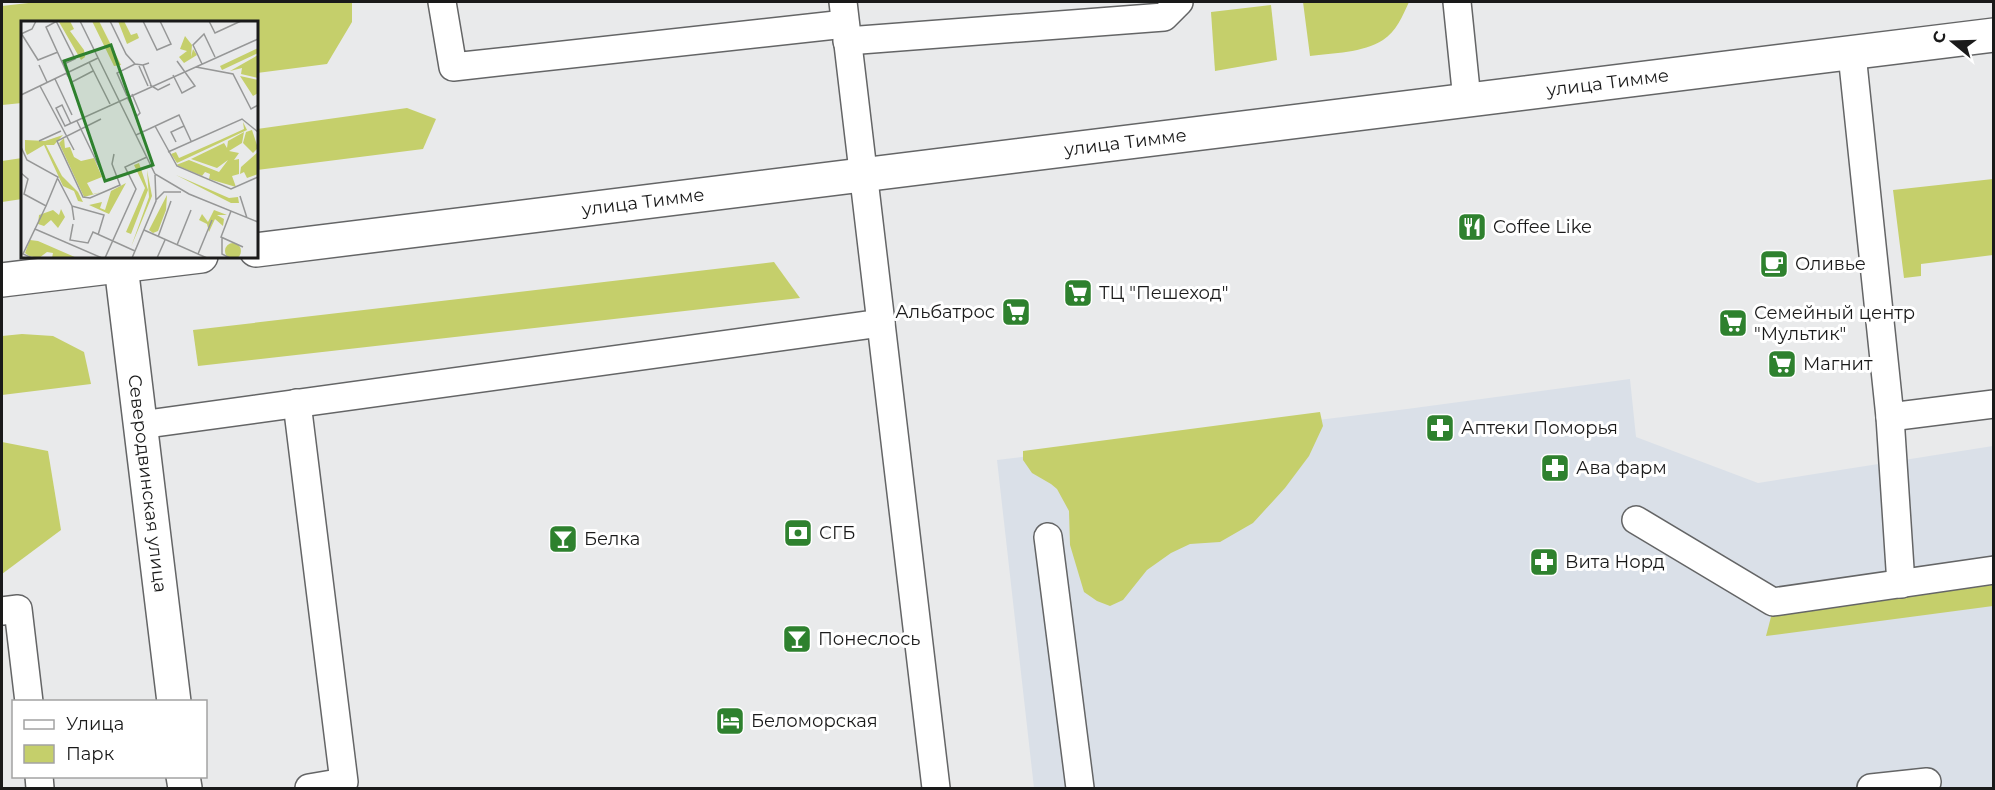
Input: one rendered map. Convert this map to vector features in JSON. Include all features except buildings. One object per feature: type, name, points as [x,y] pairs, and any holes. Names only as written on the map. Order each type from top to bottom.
[{"type":"main road","name":"улица Тимме","points":[[258,250],[1994,35]]},
{"type":"main road","points":[[2,280],[185,258]]},
{"type":"main road","name":"Северодвинская улица","points":[[121,266],[174,700]]},
{"type":"lane","points":[[442,2],[453,67],[845,22],[1164,17],[1179,2]]},
{"type":"lane","points":[[1457,2],[1467,100]]},
{"type":"lane","points":[[845,22],[936,789]]},
{"type":"lane","points":[[1852,54],[1890,417],[1901,584]]},
{"type":"lane","points":[[140,425],[880,323]]},
{"type":"lane","points":[[297,403],[344,782],[309,789]]},
{"type":"lane","points":[[1890,417],[1994,404]]},
{"type":"lane","points":[[1636,520],[1773,602],[1994,570]]},
{"type":"lane","points":[[1048,537],[1080,789]]},
{"type":"lane","points":[[2,612],[18,609],[29,700]]},
{"type":"lane","points":[[1871,789],[1927,782]]},
{"type":"shaded area","points":[[1630,379],[1636,437],[1758,483],[1993,446],[1993,788],[1034,788],[997,460]]},
{"type":"green space","points":[[37,2],[352,2],[352,22],[327,64],[258,73],[258,21],[21,21],[21,103],[2,105],[2,6]]},
{"type":"green space","points":[[1303,2],[1409,2],[1402,18],[1388,37],[1383,40],[1357,50],[1310,56]]},
{"type":"green space","points":[[1271,5],[1277,60],[1215,71],[1211,12]]},
{"type":"green space","points":[[407,108],[436,119],[423,149],[258,170],[258,129]]},
{"type":"green space","points":[[21,158],[21,199],[2,202],[2,161]]},
{"type":"green space","points":[[1993,179],[1993,255],[1921,264],[1921,276],[1904,278],[1893,190]]},
{"type":"green space","points":[[774,262],[800,298],[198,366],[193,330]]},
{"type":"green space","points":[[22,334],[53,336],[84,352],[91,384],[2,395],[2,336]]},
{"type":"green space","points":[[1320,412],[1323,426],[1309,456],[1285,488],[1253,523],[1220,542],[1190,544],[1171,553],[1147,570],[1123,600],[1110,606],[1084,592],[1070,545],[1069,511],[1057,489],[1032,473],[1023,460],[1023,451]]},
{"type":"green space","points":[[2,442],[48,451],[61,530],[2,574]]},
{"type":"green space","points":[[1993,585],[1993,606],[1766,636],[1772,613]]},
{"type":"place","name":"Coffee Like","points":[[1472,227]]},
{"type":"place","name":"Оливье","points":[[1774,264]]},
{"type":"place","name":"ТЦ \"Пешеход\"","points":[[1078,293]]},
{"type":"place","name":"Альбатрос","points":[[1016,312]]},
{"type":"place","name":"Семейный центр \"Мультик\"","points":[[1733,323]]},
{"type":"place","name":"Магнит","points":[[1782,364]]},
{"type":"place","name":"Аптеки Поморья","points":[[1440,428]]},
{"type":"place","name":"Ава фарм","points":[[1555,468]]},
{"type":"place","name":"СГБ","points":[[798,533]]},
{"type":"place","name":"Белка","points":[[563,539]]},
{"type":"place","name":"Вита Норд","points":[[1544,562]]},
{"type":"place","name":"Понеслось","points":[[797,639]]},
{"type":"place","name":"Беломорская","points":[[730,721]]}]
